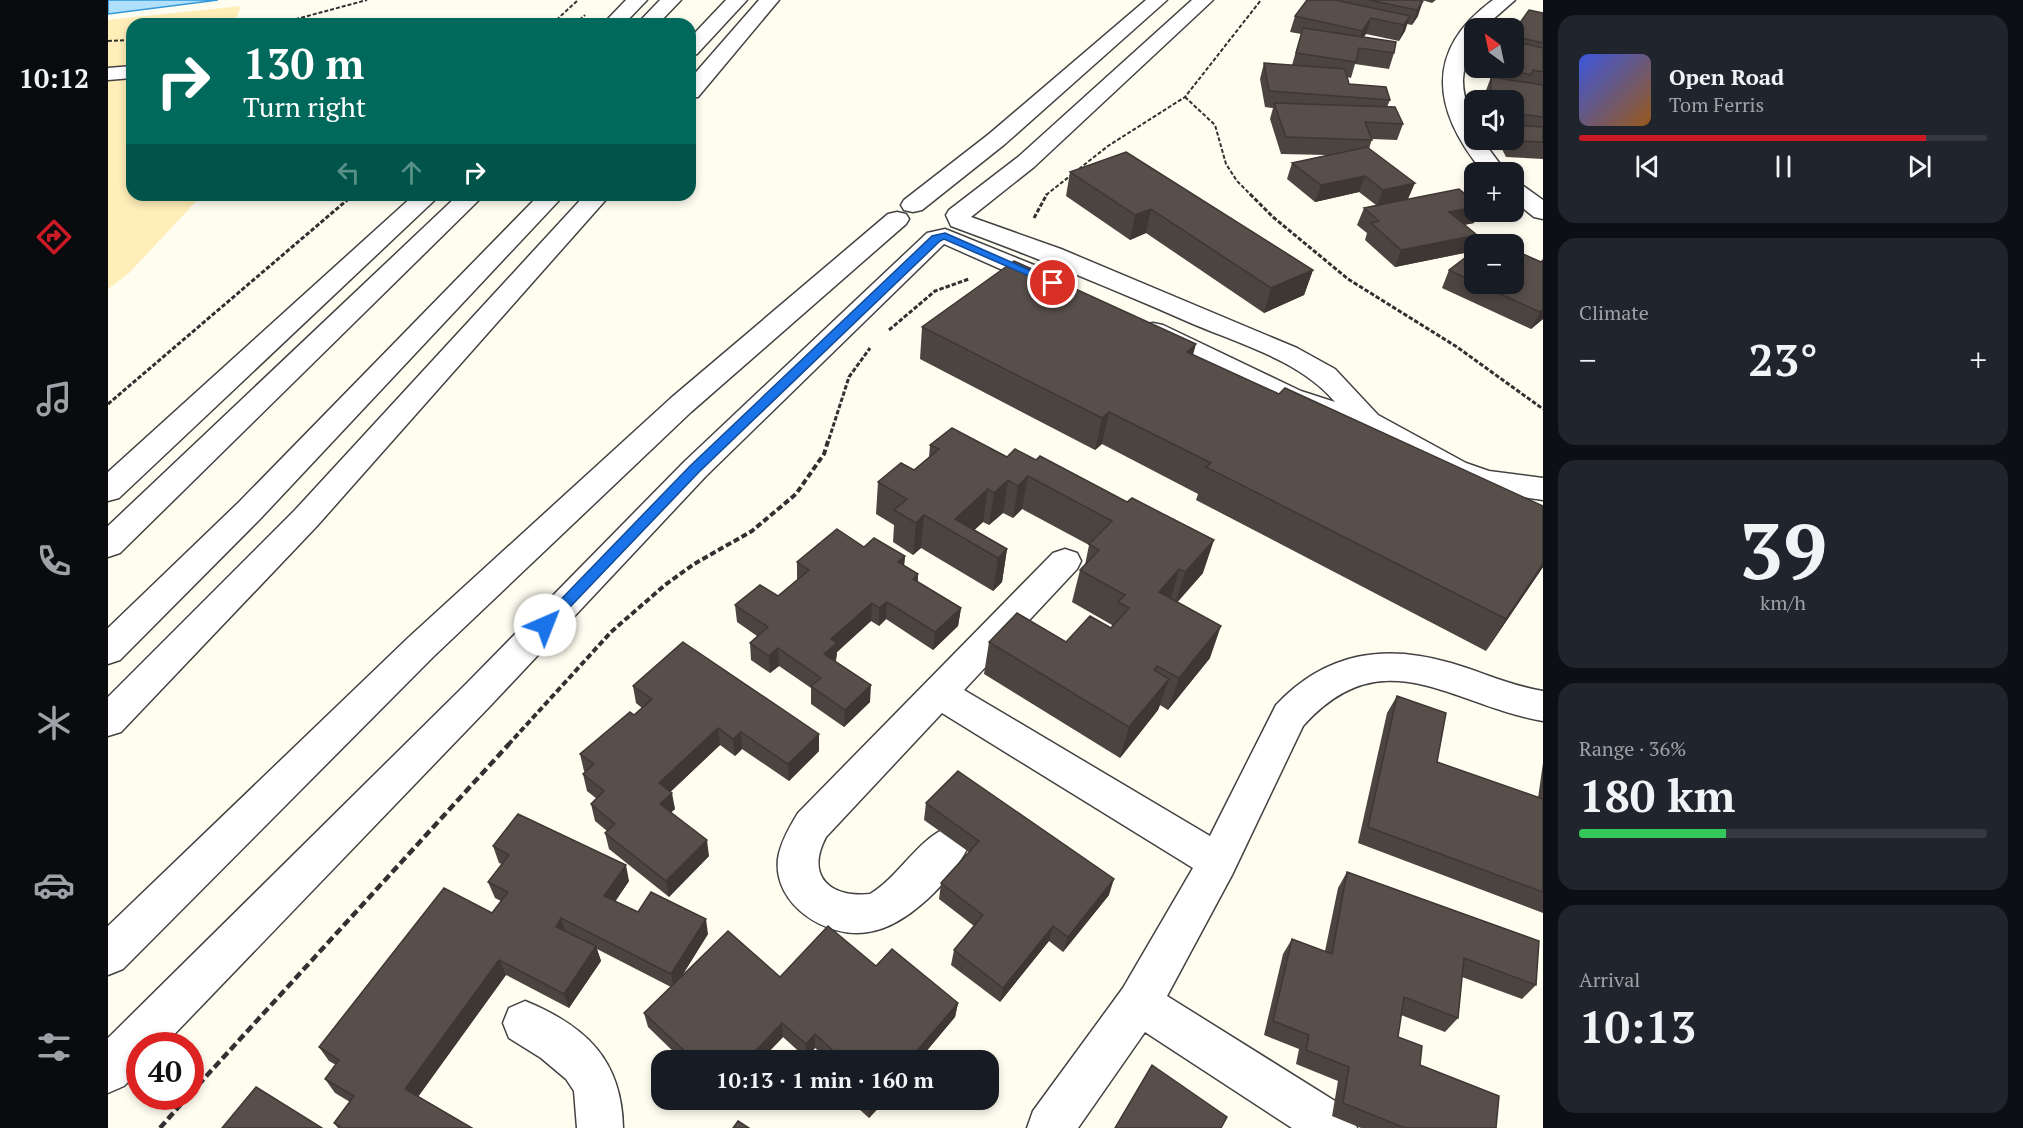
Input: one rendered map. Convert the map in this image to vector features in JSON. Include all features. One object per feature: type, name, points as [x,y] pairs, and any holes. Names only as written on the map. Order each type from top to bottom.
[{"type":"street","points":[[619,18],[637,0]]},
{"type":"street","points":[[653,18],[670,0]]},
{"type":"street","points":[[696,44],[736,0]]},
{"type":"street","points":[[696,85],[769,0]]},
{"type":"street","points":[[108,955],[421,647],[681,405],[905,212],[998,139],[1157,0]]},
{"type":"street","points":[[108,1070],[479,694],[694,469],[950,228],[1026,162],[1203,0]]},
{"type":"street","points":[[1486,162],[1479,154],[1459,118],[1451,79],[1453,62],[1467,31],[1480,18],[1505,0]]},
{"type":"street","points":[[715,24],[744,29]]},
{"type":"street","points":[[108,74],[126,72]]},
{"type":"street","points":[[1524,198],[1543,212]]},
{"type":"street","points":[[108,490],[421,201]]},
{"type":"street","points":[[108,545],[466,201]]},
{"type":"street","points":[[108,650],[250,510],[546,201]]},
{"type":"street","points":[[108,721],[306,518],[593,201]]},
{"type":"street","points":[[905,212],[944,206],[950,228]]},
{"type":"street","points":[[905,212],[898,225],[912,235],[950,228],[1307,364],[1340,389],[1368,422]]},
{"type":"street","points":[[1021,254],[1074,293]]},
{"type":"street","points":[[1126,318],[1291,398],[1368,422],[1455,470],[1486,481],[1543,489]]},
{"type":"street","points":[[950,845],[892,905],[872,913],[849,915],[829,909],[812,896],[806,888],[801,880],[797,861],[802,842],[812,825],[1065,561]]},
{"type":"street","points":[[1050,1128],[1139,1003],[1218,862],[1289,716],[1305,696],[1326,680],[1384,666],[1418,668],[1511,699],[1543,706]]},
{"type":"street","points":[[938,693],[1218,862]]},
{"type":"street","points":[[1139,1003],[1334,1128]]},
{"type":"street","points":[[525,1023],[561,1043],[580,1060],[595,1082],[601,1109],[600,1128]]},
{"type":"path","points":[[300,18],[367,0]]},
{"type":"path","points":[[558,18],[578,0]]},
{"type":"path","points":[[882,337],[935,291],[958,281],[994,273],[1021,254],[1033,237],[1035,212],[1051,189],[1108,146],[1185,97],[1261,0]]},
{"type":"path","points":[[108,41],[126,40]]},
{"type":"path","points":[[1185,97],[1215,125],[1220,136],[1226,164],[1236,181],[1280,224],[1348,279],[1457,347],[1543,409]]},
{"type":"path","points":[[108,404],[346,201]]},
{"type":"path","points":[[204,1079],[611,632],[665,585],[694,564],[752,531],[796,494],[824,454],[849,377],[873,345]]},
{"type":"path","points":[[160,1128],[176,1110]]},
{"type":"sand","points":[[241,6],[236,18],[127,18]]},
{"type":"sand","points":[[126,18],[126,201],[196,201],[129,273],[108,289],[108,20]]},
{"type":"water","points":[[108,0],[218,0],[108,14]]},
{"type":"building","points":[[1307,0],[1335,0],[1410,16],[1404,25],[1371,18],[1362,31],[1295,16]]},
{"type":"building","points":[[1369,0],[1418,0],[1423,1],[1417,10]]},
{"type":"building","points":[[1529,10],[1543,13],[1543,43],[1524,38],[1523,18]]},
{"type":"building","points":[[1303,28],[1396,42],[1394,53],[1359,48],[1356,62],[1296,53]]},
{"type":"building","points":[[1524,43],[1543,48],[1543,72],[1533,70],[1531,75],[1524,73]]},
{"type":"building","points":[[1264,63],[1345,69],[1349,84],[1386,87],[1390,100],[1269,91]]},
{"type":"building","points":[[1491,78],[1543,85],[1543,117],[1524,115],[1524,90],[1491,90]]},
{"type":"building","points":[[1274,103],[1395,107],[1403,124],[1365,122],[1372,140],[1286,137]]},
{"type":"building","points":[[1524,126],[1543,127],[1543,142],[1524,141]]},
{"type":"building","points":[[1367,147],[1415,183],[1383,190],[1365,176],[1321,185],[1292,163]]},
{"type":"building","points":[[1126,152],[1313,270],[1271,288],[1151,209],[1135,215],[1070,172]]},
{"type":"building","points":[[1459,189],[1464,193],[1464,209],[1449,212],[1476,234],[1464,234],[1464,238],[1401,250],[1371,223],[1379,221],[1364,208]]},
{"type":"building","points":[[1524,254],[1541,262],[1543,260],[1543,309],[1540,312],[1500,294],[1524,294]]},
{"type":"building","points":[[1464,259],[1464,277],[1449,270]]},
{"type":"building","points":[[1014,261],[1196,344],[1187,352],[1279,394],[1285,388],[1543,506],[1543,564],[1506,619],[1206,467],[1211,463],[1109,412],[1102,418],[922,327]]},
{"type":"building","points":[[952,428],[1007,457],[1015,449],[1036,460],[1040,456],[1127,502],[1132,498],[1214,540],[1185,572],[1179,569],[1159,592],[1221,626],[1179,678],[1157,666],[1154,670],[1169,679],[1129,727],[989,642],[1017,613],[1066,642],[1090,616],[1111,628],[1129,608],[1118,602],[1125,595],[1080,570],[1099,550],[1089,544],[1112,521],[1028,476],[1018,486],[1008,480],[994,493],[988,489],[955,519],[1007,549],[998,558],[924,515],[916,523],[894,510],[907,499],[878,482],[901,463],[914,470],[939,449],[930,445]]},
{"type":"building","points":[[837,529],[864,547],[874,538],[905,556],[898,562],[918,574],[913,579],[961,608],[935,632],[887,602],[879,608],[872,603],[831,639],[837,643],[824,654],[871,685],[845,710],[811,686],[821,678],[778,648],[769,656],[750,643],[768,627],[735,605],[760,585],[778,596],[809,570],[797,562]]},
{"type":"building","points":[[683,642],[819,734],[788,764],[741,732],[733,739],[718,728],[659,783],[672,793],[660,804],[707,840],[666,881],[605,833],[615,824],[591,804],[604,791],[583,774],[594,764],[580,754],[630,712],[634,715],[652,699],[633,686]]},
{"type":"building","points":[[1397,696],[1446,713],[1437,762],[1543,799],[1543,892],[1368,827]]},
{"type":"building","points":[[958,771],[1114,879],[1068,937],[1053,926],[1003,988],[954,950],[983,915],[941,883],[979,841],[926,803]]},
{"type":"building","points":[[518,814],[626,865],[604,896],[638,912],[651,892],[706,919],[671,974],[561,918],[556,927],[596,946],[564,994],[499,960],[405,1089],[472,1128],[342,1128],[334,1123],[354,1096],[325,1079],[339,1060],[319,1047],[444,888],[492,913],[508,892],[488,882],[509,855],[493,846]]},
{"type":"building","points":[[1347,872],[1539,941],[1536,985],[1464,958],[1458,1018],[1404,997],[1398,1037],[1422,1046],[1420,1065],[1499,1096],[1496,1128],[1405,1128],[1343,1103],[1349,1067],[1306,1050],[1309,1035],[1273,1021],[1292,939],[1332,954]]},
{"type":"building","points":[[828,926],[876,966],[892,949],[958,1003],[918,1050],[832,1050],[815,1034],[806,1044],[782,1023],[756,1050],[683,1050],[644,1013],[728,931],[780,977]]},
{"type":"building","points":[[1152,1065],[1227,1117],[1221,1128],[1115,1128]]},
{"type":"building","points":[[256,1087],[322,1128],[222,1128]]},
{"type":"building","points":[[738,1121],[749,1128],[733,1128]]},
{"type":"route","points":[[545,625],[694,469],[885,290],[936,238],[945,236],[1053,283]]}]
